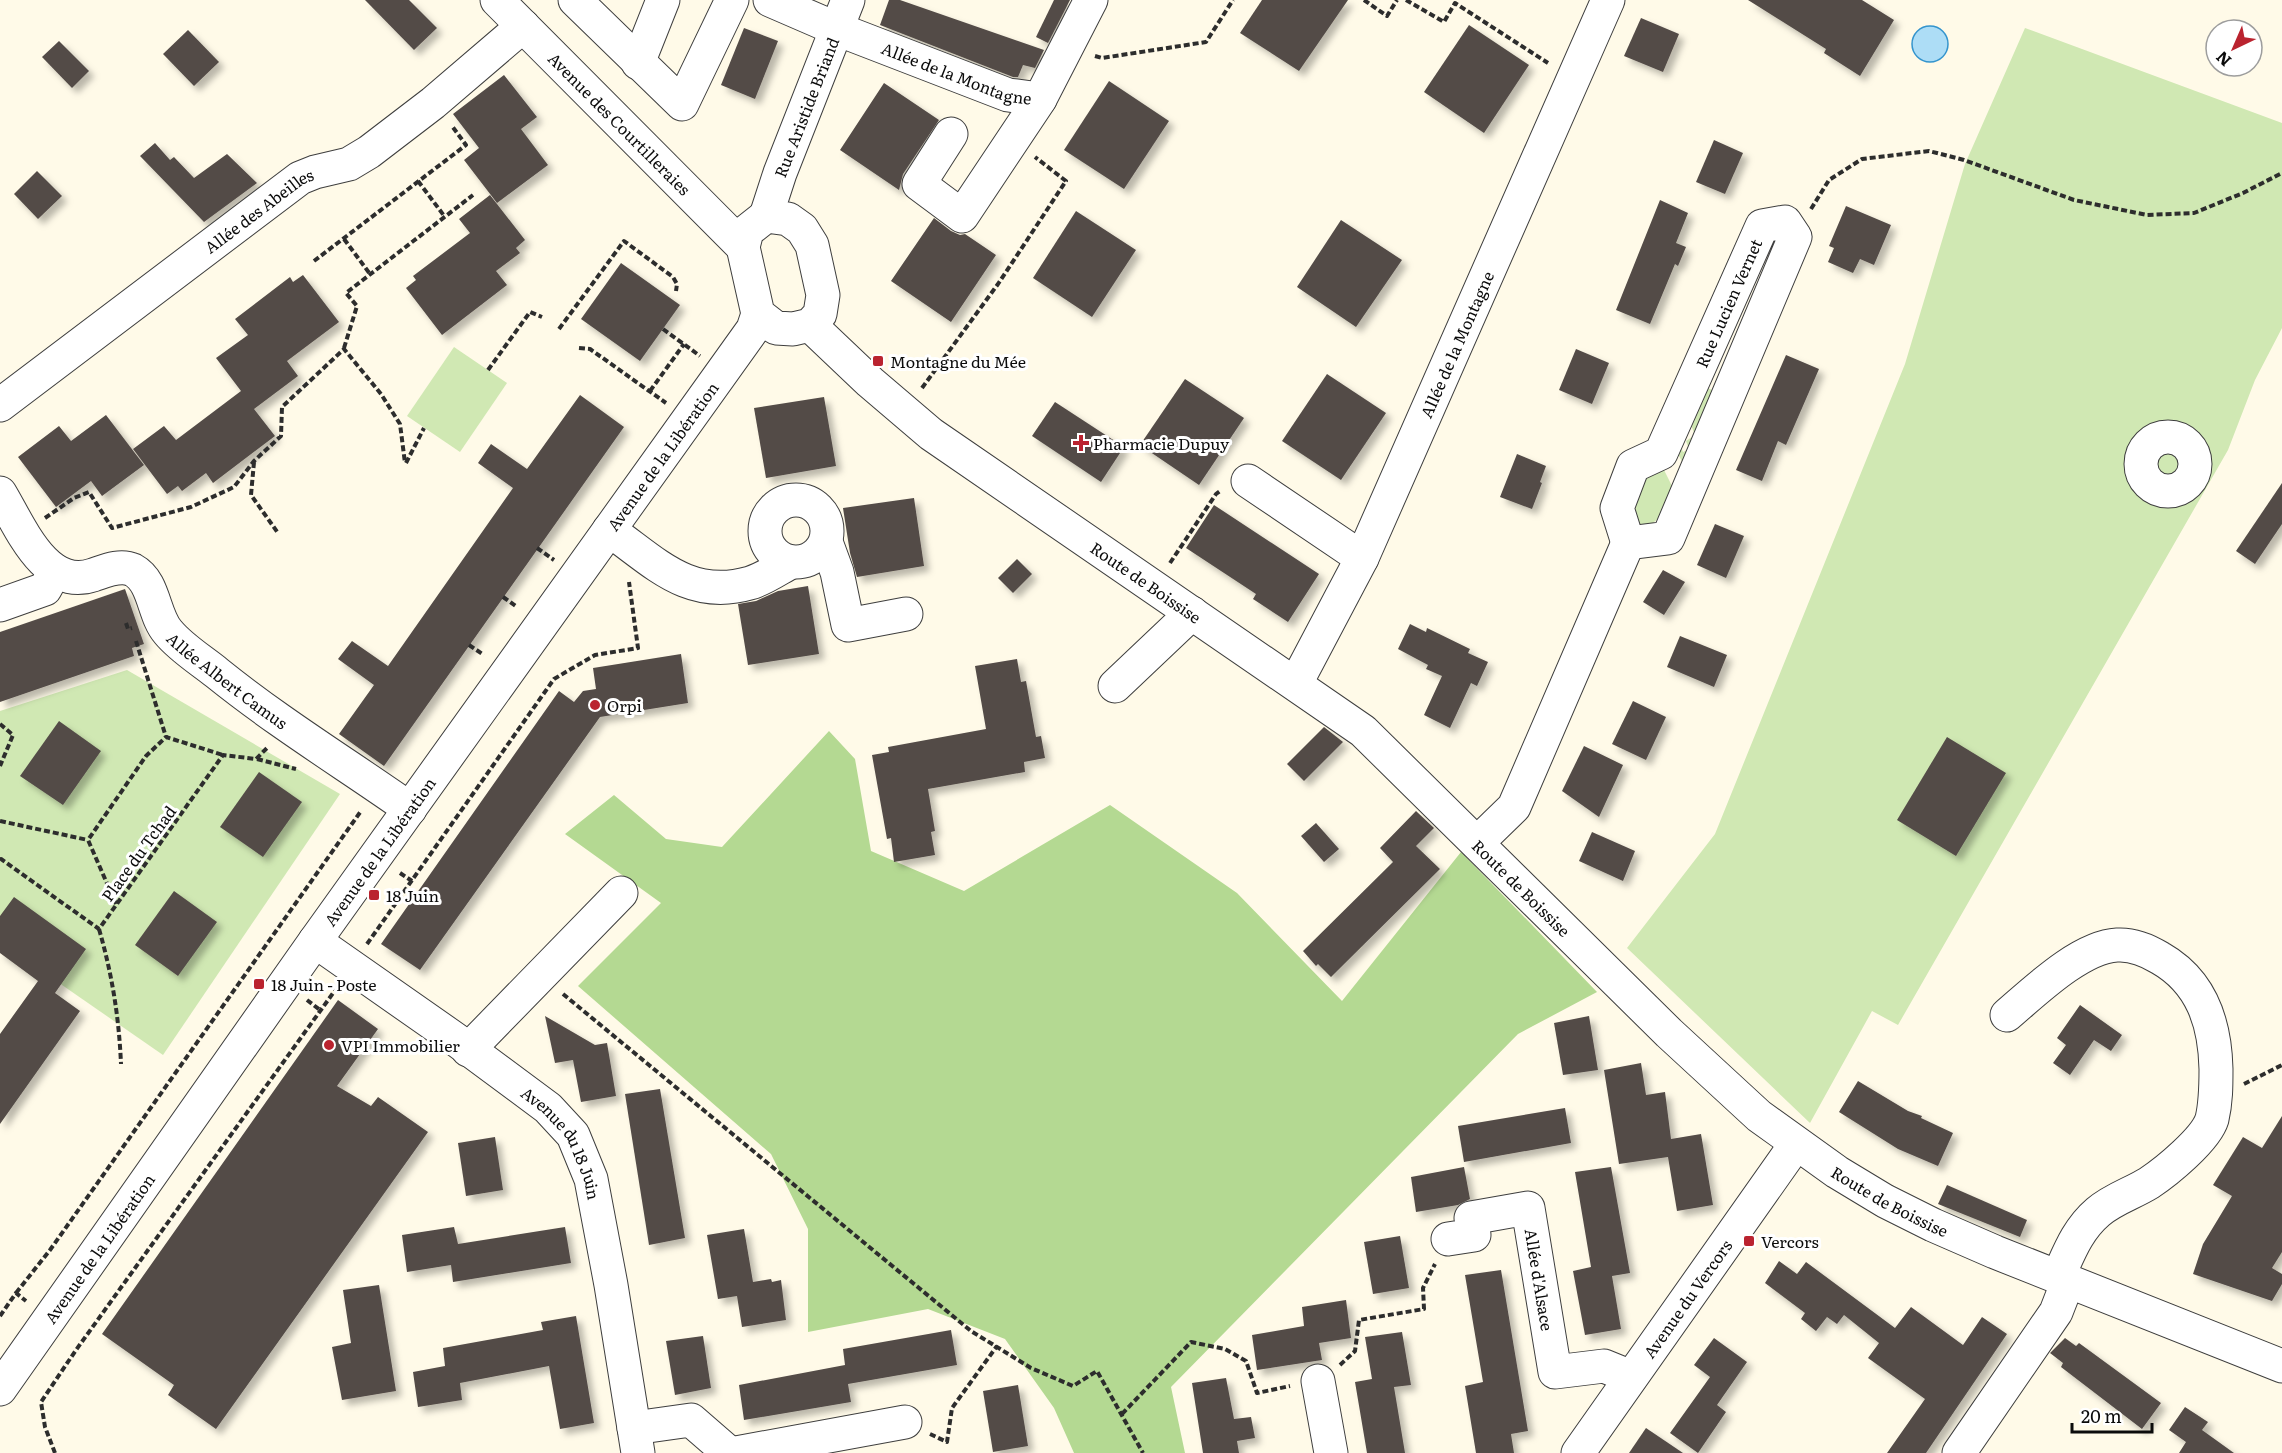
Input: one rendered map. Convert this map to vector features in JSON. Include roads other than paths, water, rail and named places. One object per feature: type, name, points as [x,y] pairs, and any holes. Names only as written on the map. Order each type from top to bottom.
[{"type":"street","name":"Avenue des Courtilleraies","points":[[497,0],[743,247]]},
{"type":"street","points":[[575,0],[682,104],[732,0]]},
{"type":"street","points":[[638,63],[663,0]]},
{"type":"street","name":"Allée de la Montagne","points":[[787,3],[844,8],[1008,95],[1040,99],[1091,0]]},
{"type":"street","name":"Allée de la Montagne","points":[[1296,683],[1362,558],[1608,0]]},
{"type":"street","name":"Rue Aristide Briand","points":[[766,216],[780,172],[844,8]]},
{"type":"street","name":"Allée des Abeilles","points":[[0,405],[300,178],[349,164],[369,152],[433,103],[523,26]]},
{"type":"street","points":[[951,134],[919,184],[962,216],[1040,99]]},
{"type":"street","points":[[766,216],[788,219],[802,229],[812,245],[823,295],[820,314],[810,325],[793,329],[777,328],[758,314],[743,247],[747,231],[766,216]]},
{"type":"street","name":"Rue Lucien Vernet","points":[[1785,222],[1795,237],[1668,538],[1628,543],[1617,508],[1633,466],[1661,453],[1762,226],[1785,222]]},
{"type":"street","name":"Avenue de la Libération","points":[[0,1389],[315,941],[401,803],[609,530],[753,329],[758,314]]},
{"type":"street","name":"Route de Boissise","points":[[810,325],[931,434],[1363,731],[1669,1033],[1759,1116],[1796,1144],[1837,1172],[1933,1225],[2282,1366]]},
{"type":"street","points":[[1248,481],[1362,558]]},
{"type":"street","points":[[0,493],[51,566],[45,589],[0,605]]},
{"type":"street","points":[[791,500],[802,500],[812,504],[820,511],[826,520],[828,531],[826,542],[820,552],[802,562],[791,562],[781,559],[767,542],[765,531],[772,511],[780,504],[791,500]]},
{"type":"street","points":[[609,530],[675,578],[699,585],[718,588],[750,583],[791,562]]},
{"type":"street","points":[[826,542],[837,572],[848,625],[906,614]]},
{"type":"street","points":[[1477,843],[1514,807],[1628,543]]},
{"type":"street","name":"Allée Albert Camus","points":[[51,566],[72,578],[85,578],[120,568],[132,570],[144,579],[167,631],[243,694],[401,803]]},
{"type":"street","points":[[1115,686],[1192,613]]},
{"type":"street","points":[[468,1050],[621,894]]},
{"type":"street","name":"Avenue du 18 Juin","points":[[315,941],[548,1108],[573,1135],[591,1179],[636,1441]]},
{"type":"street","points":[[1959,1453],[2056,1312],[2063,1279],[2078,1234],[2098,1212],[2126,1193],[2148,1183],[2193,1147],[2211,1122],[2217,1089],[2216,1047],[2207,1010],[2192,985],[2172,965],[2144,948],[2116,945],[2085,955],[2044,983],[2007,1015]]},
{"type":"street","name":"Avenue du Vercors","points":[[1578,1453],[1796,1144]]},
{"type":"street","name":"Allée d'Alsace","points":[[1448,1239],[1474,1235],[1471,1218],[1528,1208],[1555,1372],[1604,1366],[1631,1377]]},
{"type":"street","points":[[1318,1381],[1330,1453]]},
{"type":"street","points":[[636,1441],[691,1420],[729,1453]]},
{"type":"street","points":[[736,1453],[905,1422]]},
{"type":"water","points":[[1930,26],[1943,31],[1948,44],[1943,57],[1930,62],[1917,57],[1912,44],[1917,31]]},
{"type":"place","name":"Montagne du Mée","points":[[878,361]]},
{"type":"place","name":"Pharmacie Dupuy","points":[[1081,443]]},
{"type":"place","name":"Orpi","points":[[595,705]]},
{"type":"place","name":"18 Juin","points":[[374,895]]},
{"type":"place","name":"18 Juin - Poste","points":[[259,984]]},
{"type":"place","name":"VPI Immobilier","points":[[329,1045]]},
{"type":"place","name":"Vercors","points":[[1749,1241]]}]
